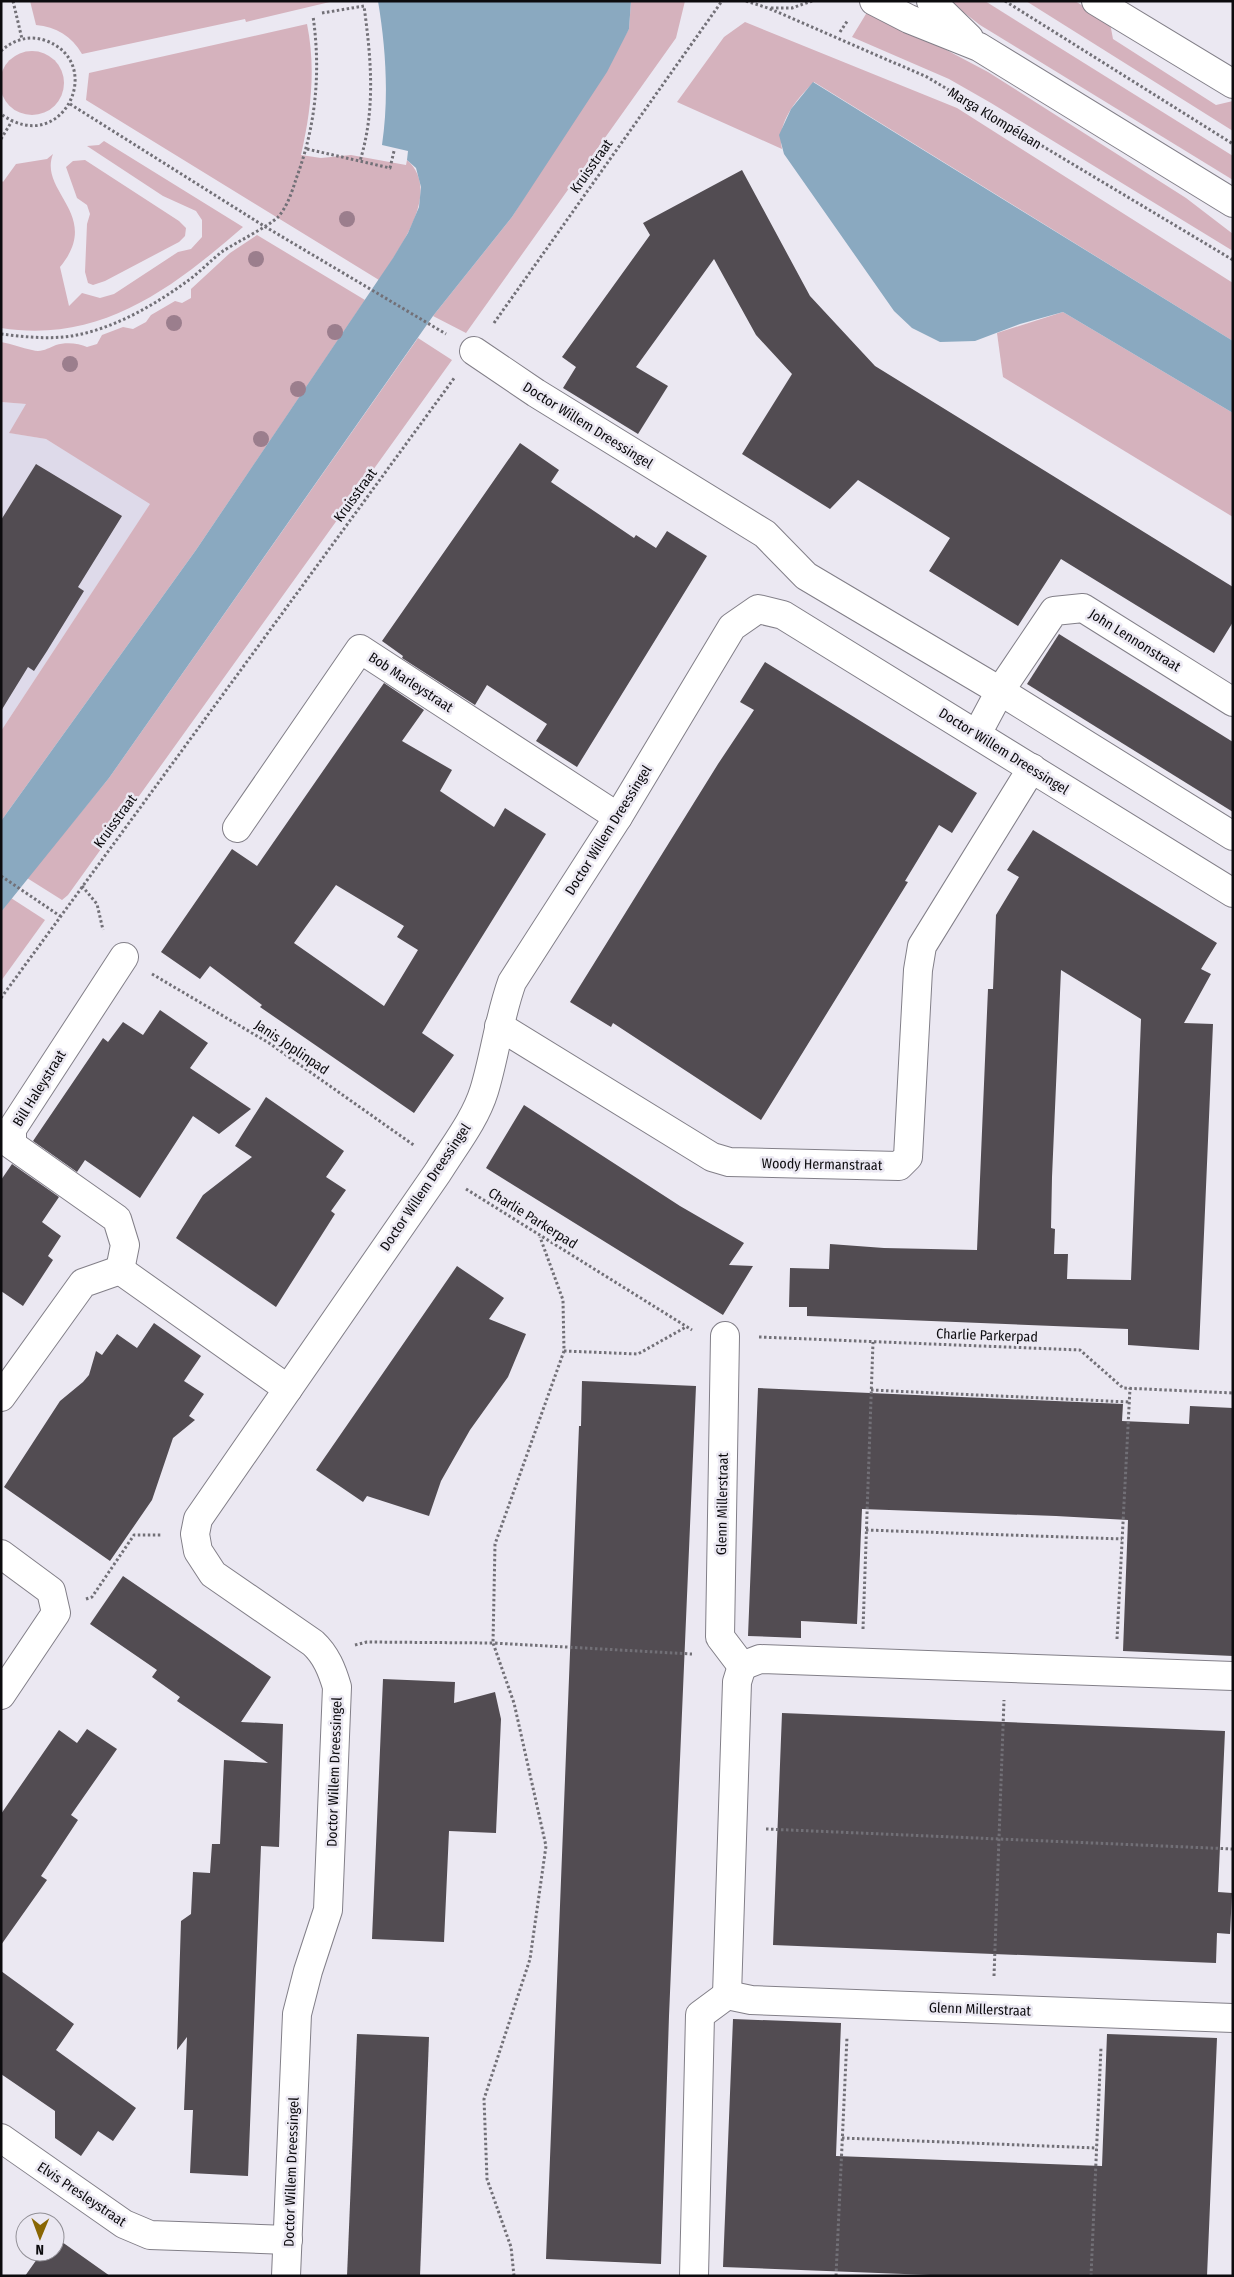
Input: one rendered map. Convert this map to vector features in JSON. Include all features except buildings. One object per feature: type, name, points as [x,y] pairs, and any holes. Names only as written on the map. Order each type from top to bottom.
[{"type":"street","points":[[874,1],[908,19],[979,47],[1230,202]]},
{"type":"street","points":[[931,1],[979,47]]},
{"type":"street","points":[[1096,1],[1233,84]]},
{"type":"street","name":"Doctor Willem Dreessingel","points":[[474,351],[530,390],[765,534],[806,576],[1000,691],[1233,836]]},
{"type":"street","name":"John Lennonstraat","points":[[977,734],[1000,691],[1054,611],[1083,608],[1233,702]]},
{"type":"street","name":"Doctor Willem Dreessingel","points":[[286,2276],[297,2014],[308,1971],[328,1910],[337,1687],[322,1651],[213,1574],[198,1551],[195,1534],[198,1519],[440,1168],[475,1113],[481,1098],[512,982],[618,817],[732,627],[758,610],[783,615],[1233,893]]},
{"type":"street","name":"Bob Marleystraat","points":[[238,828],[360,649],[618,817]]},
{"type":"street","name":"Woody Hermanstraat","points":[[499,1026],[712,1157],[729,1162],[899,1166],[908,1156],[918,970],[922,946],[1032,768]]},
{"type":"street","name":"Bill Haleystraat","points":[[120,1270],[125,1245],[117,1218],[12,1145],[12,1129],[124,957]]},
{"type":"street","points":[[1,1397],[83,1283],[120,1270],[288,1389]]},
{"type":"street","name":"Glenn Millerstraat","points":[[725,1336],[720,1637],[742,1666]]},
{"type":"street","points":[[1,1554],[51,1591],[56,1613],[1,1696]]},
{"type":"street","points":[[694,2276],[700,2015],[727,1995],[737,1682],[742,1666],[760,1659],[1233,1676]]},
{"type":"street","name":"Glenn Millerstraat","points":[[727,1995],[751,2000],[1233,2018]]},
{"type":"street","name":"Elvis Presleystraat","points":[[1,2138],[124,2224],[150,2235],[288,2240]]},
{"type":"path","points":[[13,1],[22,39]]},
{"type":"path","name":"Kruisstraat","points":[[1,998],[474,351],[722,1]]},
{"type":"path","name":"Marga Klompélaan","points":[[746,1],[768,8],[927,77],[1233,260]]},
{"type":"path","points":[[768,8],[792,8],[812,1]]},
{"type":"path","points":[[1005,1],[1233,144]]},
{"type":"path","points":[[322,13],[364,6],[372,85],[370,118],[360,161]]},
{"type":"path","points":[[1,334],[31,337],[77,335],[127,317],[163,298],[190,279],[222,252],[278,217],[289,199],[308,149],[317,83],[317,47],[312,16]]},
{"type":"path","points":[[1,51],[22,39],[37,38],[52,43],[64,52],[74,68],[76,78],[75,91],[70,104],[55,120],[34,126],[12,122],[1,114]]},
{"type":"path","points":[[70,104],[264,226],[430,325]]},
{"type":"path","points":[[1,139],[12,122]]},
{"type":"path","points":[[308,149],[390,168],[394,151]]},
{"type":"path","points":[[1,876],[60,916]]},
{"type":"path","name":"Janis Joplinpad","points":[[82,886],[97,904],[106,940],[124,957],[269,1043],[440,1168]]},
{"type":"path","name":"Charlie Parkerpad","points":[[440,1168],[540,1236],[617,1282],[686,1327],[704,1336],[1080,1350],[1124,1388],[1233,1394]]},
{"type":"path","points":[[514,2276],[510,2247],[487,2179],[484,2098],[530,1959],[546,1846],[514,1703],[493,1643],[495,1544],[564,1351],[563,1300],[540,1236]]},
{"type":"path","points":[[564,1351],[638,1354],[686,1327]]},
{"type":"path","points":[[862,1662],[872,1342]]},
{"type":"path","points":[[1115,1672],[1130,1388]]},
{"type":"path","points":[[871,1390],[1129,1402]]},
{"type":"path","points":[[866,1530],[1122,1539]]},
{"type":"path","points":[[56,1613],[92,1597],[134,1535],[195,1534]]},
{"type":"path","points":[[322,1651],[367,1642],[493,1643],[695,1654],[742,1666]]},
{"type":"path","points":[[992,2010],[1005,1668]]},
{"type":"path","points":[[732,1827],[1233,1849]]},
{"type":"path","points":[[836,2276],[848,2004]]},
{"type":"path","points":[[1091,2276],[1102,2013]]},
{"type":"path","points":[[842,2138],[1096,2148]]},
{"type":"shaded area","points":[[30,1],[334,1],[246,22],[245,19],[82,54],[68,37],[57,30],[36,25]]},
{"type":"shaded area","points":[[631,1],[685,1],[676,38],[466,333],[433,316],[512,217],[629,29]]},
{"type":"shaded area","points":[[949,1],[985,1],[1233,156],[1233,180],[980,25]]},
{"type":"shaded area","points":[[1026,1],[1075,1],[1110,23],[1113,39],[1216,105],[1233,101],[1233,131]]},
{"type":"shaded area","points":[[869,9],[988,72],[1186,198],[1233,234],[1233,251],[949,79],[852,37]]},
{"type":"shaded area","points":[[745,22],[957,108],[1233,283],[1233,341],[814,82],[794,104],[785,121],[781,139],[782,149],[677,102],[724,37]]},
{"type":"shaded area","points":[[307,24],[312,73],[310,106],[301,155],[321,158],[351,155],[406,165],[407,160],[417,173],[420,188],[419,204],[414,221],[379,280],[86,100],[89,73]]},
{"type":"shaded area","points":[[32,51],[50,57],[58,65],[64,83],[58,101],[50,109],[32,115],[14,109],[6,101],[0,83],[6,65],[14,57]]},
{"type":"shaded area","points":[[104,141],[243,227],[190,271],[162,290],[133,306],[103,319],[71,328],[37,331],[1,328],[1,180],[3,182],[16,164],[47,159],[53,154],[51,168],[54,180],[73,218],[75,233],[71,249],[60,267],[69,306],[82,293],[100,298],[114,294],[178,252],[191,249],[202,237],[202,220],[196,211],[163,196],[87,146],[99,145]]},
{"type":"shaded area","points":[[85,160],[179,221],[186,228],[185,236],[179,242],[105,281],[93,285],[88,283],[85,272],[87,224],[90,214],[87,205],[77,198],[66,167],[73,161]]},
{"type":"shaded area","points":[[257,235],[365,300],[196,550],[1,821],[1,731],[150,504],[46,439],[9,433],[26,404],[1,402],[1,342],[36,351],[42,351],[64,343],[87,347],[97,344],[102,335],[123,327],[133,329],[146,322],[151,315],[175,301],[182,303],[191,298],[191,289],[230,253]]},
{"type":"shaded area","points":[[1063,312],[1233,413],[1233,517],[1003,377],[997,333]]},
{"type":"shaded area","points":[[418,338],[452,360],[68,895],[62,900],[27,878],[109,778]]},
{"type":"shaded area","points":[[1,402],[27,404],[10,433],[46,439],[151,503],[1,731]]},
{"type":"shaded area","points":[[11,898],[45,920],[1,981],[1,912]]},
{"type":"water","points":[[378,1],[631,1],[629,29],[607,72],[512,217],[433,316],[109,778],[1,912],[1,821],[196,550],[393,258],[408,233],[419,207],[421,187],[416,168],[407,160],[408,151],[382,145],[386,73]]},
{"type":"water","points":[[813,82],[1233,341],[1233,413],[1063,312],[1020,324],[975,341],[940,342],[912,328],[894,311],[784,154],[779,135],[791,109]]}]
